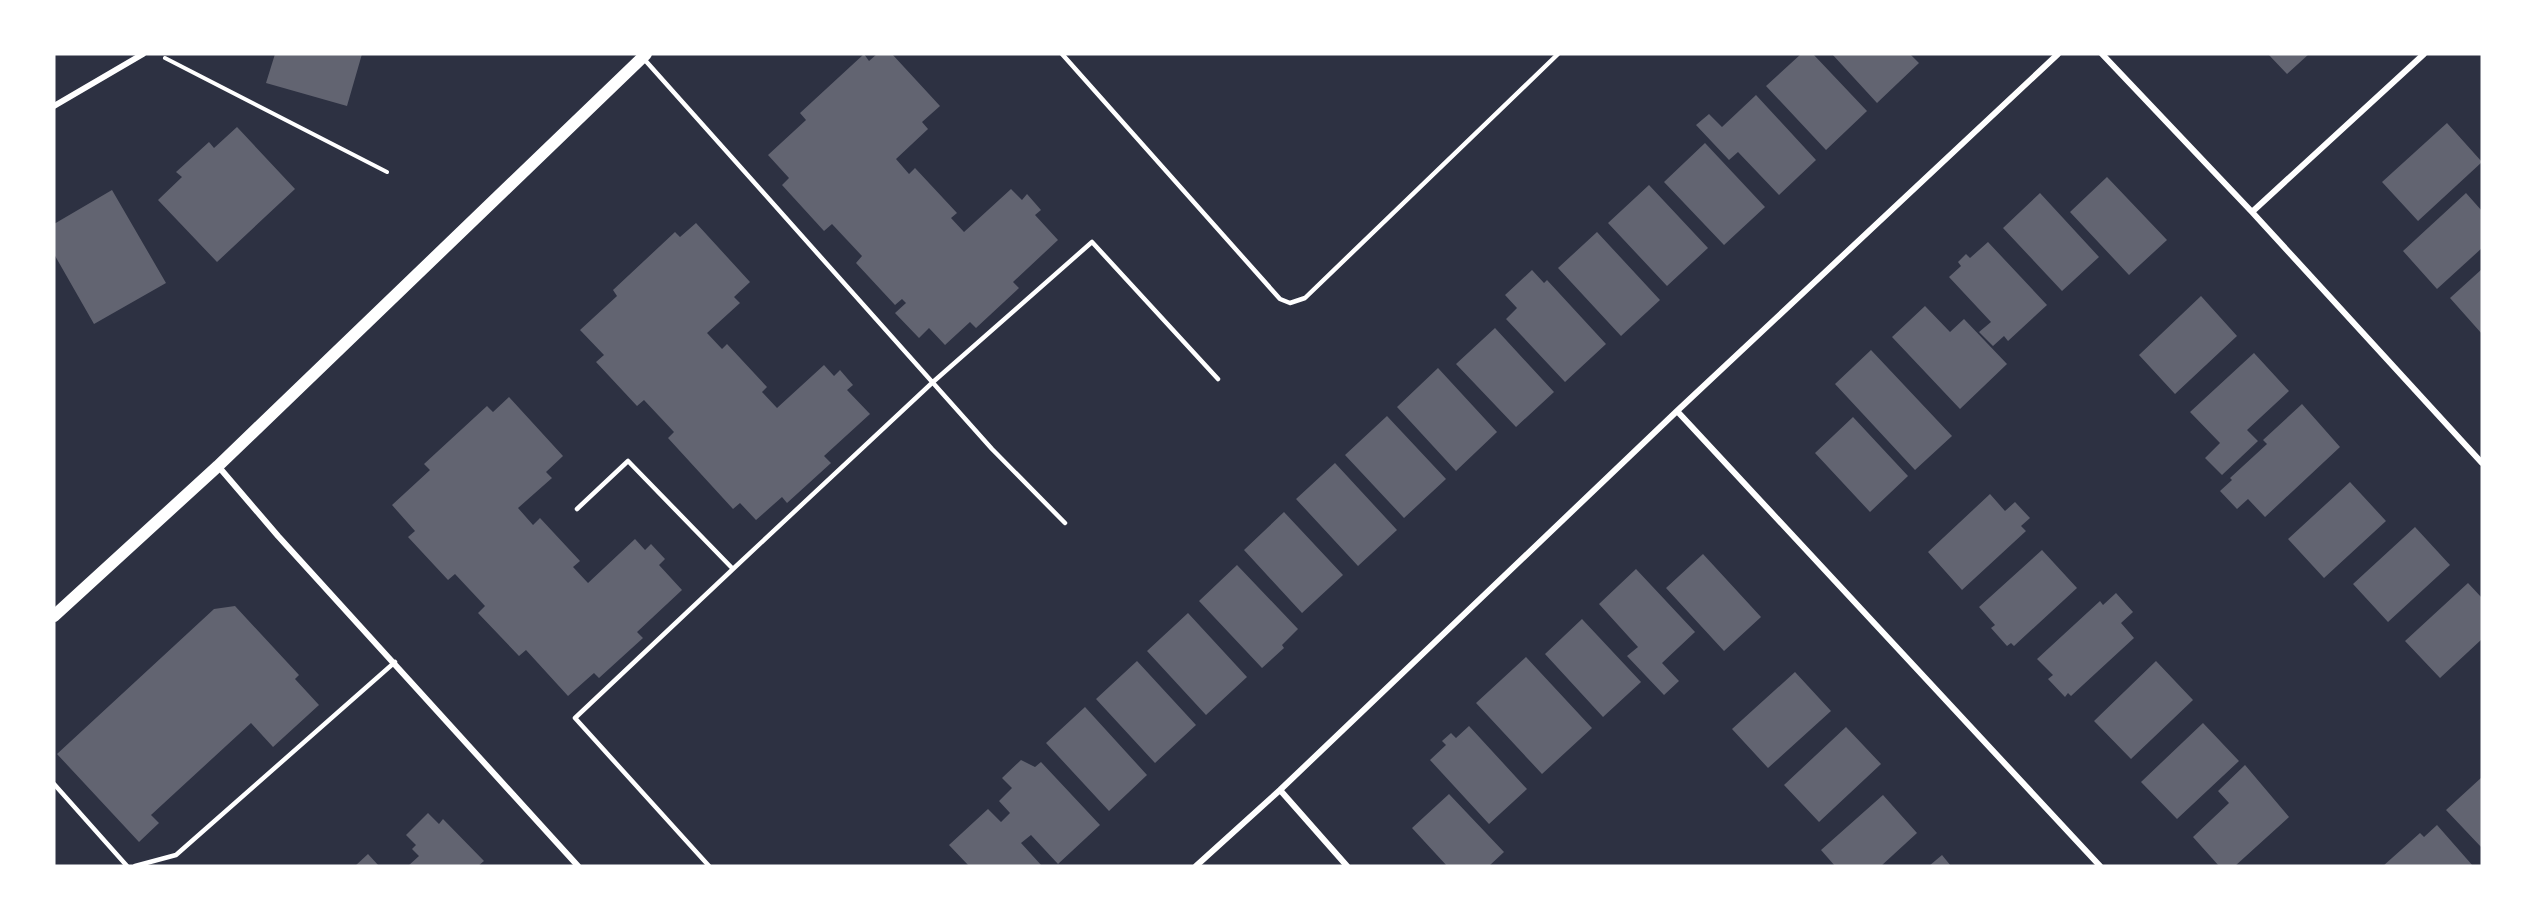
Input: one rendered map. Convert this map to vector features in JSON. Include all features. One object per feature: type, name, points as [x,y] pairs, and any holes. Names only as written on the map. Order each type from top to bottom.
[{"type":"main road","points":[[54,616],[218,466],[644,56]]},
{"type":"street","points":[[54,106],[143,54]]},
{"type":"street","points":[[1196,866],[1280,790],[1677,411],[2058,54]]},
{"type":"street","points":[[2102,54],[2252,212],[2482,463]]},
{"type":"street","points":[[2252,212],[2424,54]]},
{"type":"street","points":[[1677,411],[2100,866]]},
{"type":"street","points":[[218,466],[278,536],[578,866]]},
{"type":"street","points":[[1280,790],[1347,866]]},
{"type":"lane","points":[[1062,54],[1280,299],[1290,303],[1305,298],[1558,54]]},
{"type":"lane","points":[[644,56],[992,449],[1065,523]]},
{"type":"lane","points":[[709,866],[575,718],[933,382],[1092,242],[1218,379]]},
{"type":"lane","points":[[577,509],[628,462],[733,569]]},
{"type":"lane","points":[[135,866],[176,855],[395,663]]},
{"type":"lane","points":[[54,784],[128,866]]},
{"type":"path","points":[[156,54],[387,172]]},
{"type":"building","points":[[275,54],[362,54],[347,106],[266,83]]},
{"type":"building","points":[[864,54],[869,61],[877,54],[892,54],[940,106],[922,122],[928,129],[896,159],[909,174],[915,168],[957,213],[951,218],[964,232],[1011,189],[1022,200],[1027,194],[1041,210],[1035,215],[1058,240],[1013,282],[1019,288],[976,328],[970,322],[945,345],[929,328],[919,338],[895,313],[906,303],[902,299],[895,305],[856,263],[862,256],[832,224],[824,231],[782,185],[789,178],[768,155],[806,120],[800,113]]},
{"type":"building","points":[[1801,54],[1813,54],[1867,111],[1826,150],[1766,86]]},
{"type":"building","points":[[1832,54],[1910,54],[1919,63],[1877,103]]},
{"type":"building","points":[[2268,54],[2309,54],[2287,74]]},
{"type":"building","points":[[1756,95],[1816,160],[1779,195],[1738,152],[1729,160],[1696,125],[1709,114],[1722,127]]},
{"type":"building","points":[[2447,123],[2482,162],[2418,221],[2382,182]]},
{"type":"building","points":[[237,127],[295,189],[217,262],[158,200],[182,177],[176,172],[209,142],[214,148]]},
{"type":"building","points":[[1705,143],[1765,207],[1724,245],[1664,182]]},
{"type":"building","points":[[2107,177],[2167,240],[2129,275],[2070,212]]},
{"type":"building","points":[[1649,185],[1708,248],[1667,286],[1608,223]]},
{"type":"building","points":[[112,190],[166,283],[94,324],[54,254],[54,224]]},
{"type":"building","points":[[2040,193],[2099,257],[2062,291],[2003,228]]},
{"type":"building","points":[[2466,193],[2482,211],[2482,248],[2437,289],[2403,251]]},
{"type":"building","points":[[696,223],[750,282],[734,297],[740,303],[707,333],[722,349],[727,344],[767,387],[762,392],[777,408],[824,365],[834,376],[840,370],[853,385],[847,390],[870,414],[824,456],[831,463],[787,503],[782,497],[756,520],[740,503],[733,509],[668,438],[674,432],[644,400],[637,406],[596,362],[604,355],[580,330],[617,296],[613,290],[675,232],[680,237]]},
{"type":"building","points":[[1597,232],[1660,300],[1621,336],[1558,268]]},
{"type":"building","points":[[1988,242],[2047,305],[2008,341],[2004,336],[1993,346],[1979,332],[1991,322],[1949,277],[1961,266],[1958,262],[1966,254],[1970,258]]},
{"type":"building","points":[[2482,269],[2482,334],[2450,298]]},
{"type":"building","points":[[1532,270],[1544,283],[1547,280],[1606,344],[1565,382],[1506,319],[1517,308],[1505,295]]},
{"type":"building","points":[[2201,296],[2237,336],[2175,394],[2139,355]]},
{"type":"building","points":[[1925,306],[1950,332],[1964,319],[2007,364],[1960,409],[1892,337]]},
{"type":"building","points":[[1495,328],[1554,392],[1516,427],[1456,364]]},
{"type":"building","points":[[1871,350],[1952,436],[1915,470],[1835,384]]},
{"type":"building","points":[[2254,353],[2289,391],[2247,430],[2258,441],[2222,475],[2205,458],[2220,443],[2190,412]]},
{"type":"building","points":[[1438,368],[1497,432],[1456,471],[1397,407]]},
{"type":"building","points":[[509,397],[563,456],[546,472],[552,478],[518,508],[533,525],[540,518],[580,561],[573,567],[588,583],[635,539],[645,550],[651,544],[665,559],[659,565],[682,590],[637,632],[643,638],[599,678],[594,673],[568,696],[526,650],[519,656],[478,613],[485,606],[455,574],[448,580],[408,537],[415,531],[392,505],[430,470],[424,464],[487,406],[493,412]]},
{"type":"building","points":[[2302,404],[2340,447],[2265,517],[2248,499],[2237,509],[2220,491],[2232,480],[2230,478],[2267,444],[2263,440]]},
{"type":"building","points":[[1387,416],[1446,479],[1404,518],[1345,455]]},
{"type":"building","points":[[1853,417],[1908,476],[1870,512],[1815,453]]},
{"type":"building","points":[[1335,463],[1397,530],[1358,566],[1296,499]]},
{"type":"building","points":[[2350,482],[2386,521],[2324,578],[2288,539]]},
{"type":"building","points":[[1990,494],[2005,511],[2015,502],[2030,518],[2021,526],[2026,531],[1962,590],[1928,552]]},
{"type":"building","points":[[1284,512],[1343,575],[1302,613],[1244,550]]},
{"type":"building","points":[[2415,527],[2450,565],[2388,622],[2353,584]]},
{"type":"building","points":[[2042,550],[2077,588],[2014,646],[2011,643],[2007,646],[1991,628],[1995,625],[1979,607]]},
{"type":"building","points":[[1703,554],[1761,617],[1724,651],[1666,588]]},
{"type":"building","points":[[1237,565],[1298,629],[1282,645],[1284,648],[1262,668],[1199,601]]},
{"type":"building","points":[[1636,569],[1695,632],[1662,663],[1679,681],[1664,695],[1627,656],[1638,647],[1599,604]]},
{"type":"building","points":[[2468,583],[2482,598],[2482,639],[2440,678],[2405,641]]},
{"type":"building","points":[[2116,593],[2133,612],[2121,623],[2134,638],[2071,696],[2068,693],[2065,697],[2048,679],[2053,675],[2037,659],[2100,601],[2103,605]]},
{"type":"building","points":[[235,606],[299,675],[295,679],[319,705],[273,747],[251,723],[151,815],[159,823],[139,842],[57,754],[214,609]]},
{"type":"building","points":[[1188,613],[1247,677],[1206,715],[1147,651]]},
{"type":"building","points":[[1582,619],[1641,682],[1603,717],[1545,654]]},
{"type":"building","points":[[1526,657],[1592,728],[1542,774],[1476,703]]},
{"type":"building","points":[[1137,661],[1196,725],[1155,763],[1096,699]]},
{"type":"building","points":[[2156,661],[2193,700],[2131,759],[2094,721]]},
{"type":"building","points":[[1795,672],[1831,711],[1768,768],[1732,729]]},
{"type":"building","points":[[1085,707],[1147,775],[1109,811],[1046,743]]},
{"type":"building","points":[[2203,723],[2239,761],[2177,819],[2141,782]]},
{"type":"building","points":[[1469,726],[1527,789],[1489,824],[1430,760],[1446,745],[1442,741],[1451,733],[1456,738]]},
{"type":"building","points":[[1846,727],[1881,764],[1819,822],[1784,785]]},
{"type":"building","points":[[1021,760],[1035,767],[1041,762],[1100,825],[1058,864],[1031,835],[1021,843],[1042,866],[969,866],[949,845],[988,809],[1001,822],[1010,813],[999,801],[1012,788],[1002,778]]},
{"type":"building","points":[[2245,765],[2289,817],[2235,866],[2219,866],[2193,837],[2229,803],[2218,791]]},
{"type":"building","points":[[2482,777],[2482,848],[2446,810]]},
{"type":"building","points":[[1449,794],[1504,852],[1489,866],[1447,866],[1412,828]]},
{"type":"building","points":[[1883,795],[1917,833],[1881,866],[1835,866],[1821,850]]},
{"type":"building","points":[[428,813],[439,824],[443,819],[484,861],[478,866],[408,866],[419,856],[412,849],[416,845],[406,835]]},
{"type":"building","points":[[2437,825],[2473,866],[2383,866],[2420,833],[2424,837]]},
{"type":"building","points":[[368,854],[379,866],[355,866]]},
{"type":"building","points":[[1942,855],[1951,866],[1929,866]]}]
